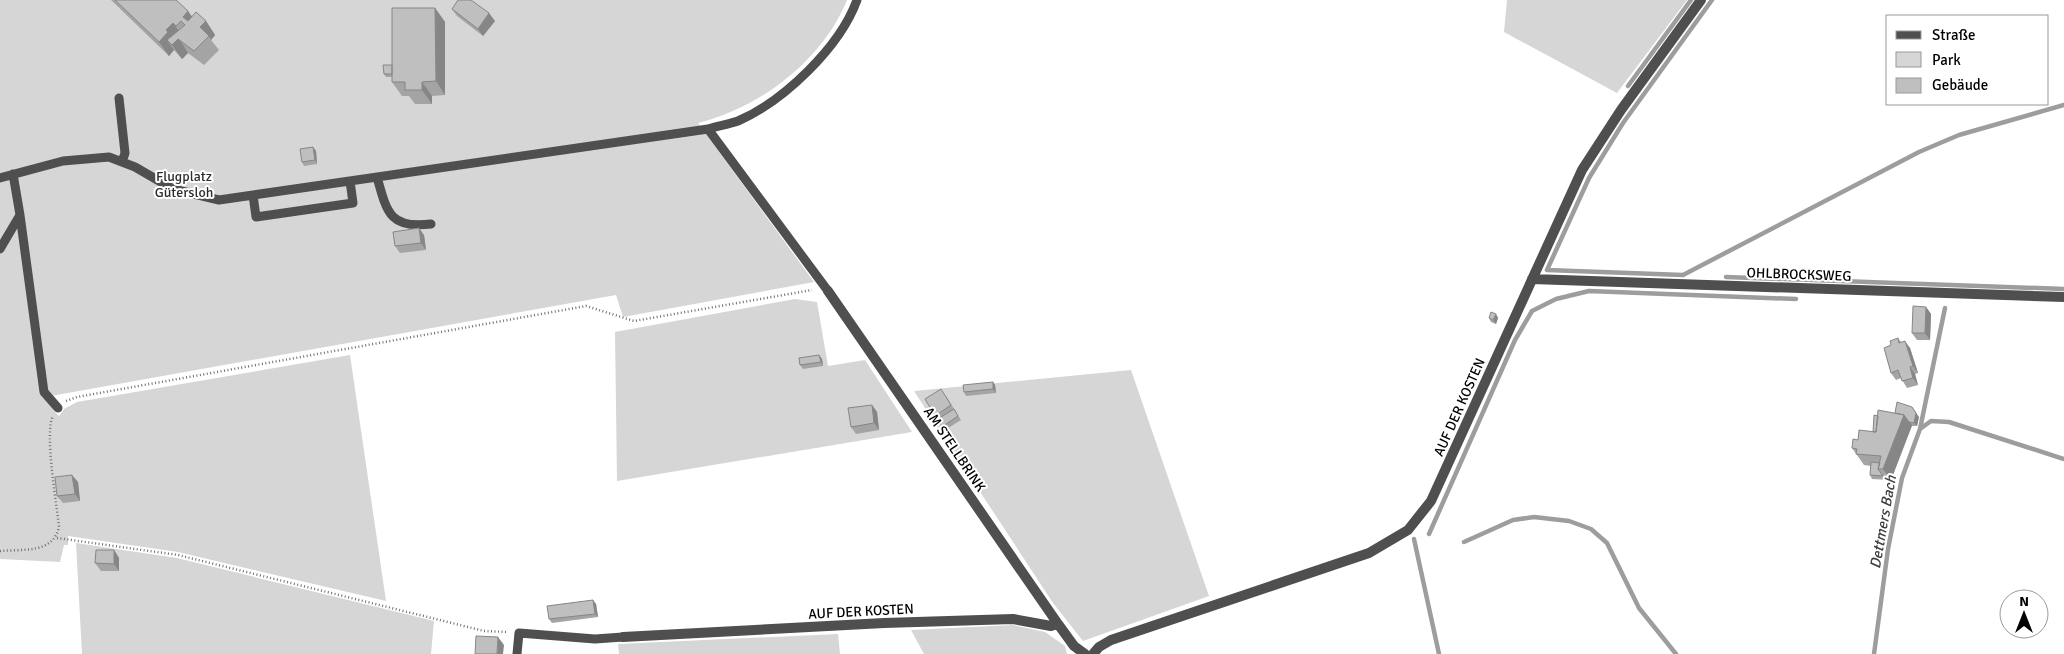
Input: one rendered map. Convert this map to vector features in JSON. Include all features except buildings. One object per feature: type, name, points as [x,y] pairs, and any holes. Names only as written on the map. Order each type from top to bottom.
[{"type":"street","name":"AUF DER KOSTEN","points":[[1092,654],[1111,640],[1369,553],[1408,530],[1431,501],[1582,170],[1621,110],[1702,0]]},
{"type":"street","name":"OHLBROCKSWEG","points":[[1532,279],[2064,297]]},
{"type":"street","name":"AM STELLBRINK","points":[[828,291],[1058,624]]},
{"type":"street","name":"AUF DER KOSTEN","points":[[622,637],[884,623],[1003,619],[1031,621],[1051,626],[1058,624]]},
{"type":"street","points":[[1058,624],[1074,646],[1085,654]]},
{"type":"lane","points":[[0,178],[63,161],[109,158],[135,167],[173,189],[219,200],[708,129],[738,121],[777,98],[823,56],[852,13],[857,0]]},
{"type":"lane","points":[[119,98],[125,153],[122,162]]},
{"type":"lane","points":[[708,129],[828,291]]},
{"type":"lane","points":[[13,174],[44,392],[58,408]]},
{"type":"lane","points":[[377,177],[385,208],[402,224],[414,226],[432,224]]},
{"type":"lane","points":[[253,195],[256,217],[353,204],[350,181]]},
{"type":"lane","points":[[0,249],[20,215]]},
{"type":"lane","points":[[517,654],[519,633],[595,638],[622,637]]},
{"type":"path","points":[[0,551],[48,546],[57,538],[59,527],[50,445],[50,420],[63,402],[77,397],[586,306],[634,321],[807,289],[828,291]]},
{"type":"path","points":[[57,538],[178,555],[484,631],[519,633]]},
{"type":"green space","name":"Flugplatz Gütersloh","points":[[0,0],[847,0],[836,22],[822,42],[806,61],[787,78],[744,106],[698,123],[814,282],[623,317],[616,295],[51,396],[53,410],[59,416],[64,409],[77,402],[350,355],[386,601],[178,552],[68,536],[68,545],[64,545],[60,562],[0,559]]},
{"type":"green space","points":[[1507,0],[1687,0],[1617,93],[1504,32]]},
{"type":"green space","points":[[795,299],[817,302],[828,366],[865,360],[912,432],[617,481],[615,332]]},
{"type":"green space","points":[[1131,370],[1209,596],[1083,641],[1053,603],[914,391]]},
{"type":"green space","points":[[76,543],[177,558],[434,621],[431,654],[82,654]]},
{"type":"green space","points":[[1013,625],[1045,632],[1065,646],[1067,654],[924,654],[911,630]]},
{"type":"green space","points":[[838,634],[840,654],[619,654],[618,644]]},
{"type":"waterway","points":[[1628,86],[1691,0]]},
{"type":"waterway","points":[[1712,0],[1623,123],[1589,178],[1547,270],[1683,275],[1919,152],[1959,135],[2064,105]]},
{"type":"waterway","points":[[1726,277],[2064,289]]},
{"type":"waterway","points":[[1429,534],[1515,340],[1532,311],[1556,299],[1589,291],[1796,299]]},
{"type":"waterway","points":[[1920,429],[1945,308]]},
{"type":"waterway","name":"Dettmers Bach","points":[[1874,654],[1888,549],[1902,478],[1920,429],[1931,421],[1949,422],[2064,459]]},
{"type":"waterway","points":[[1464,542],[1513,520],[1534,517],[1569,521],[1591,529],[1607,543],[1639,608],[1676,654]]},
{"type":"waterway","points":[[1414,539],[1439,654]]}]
